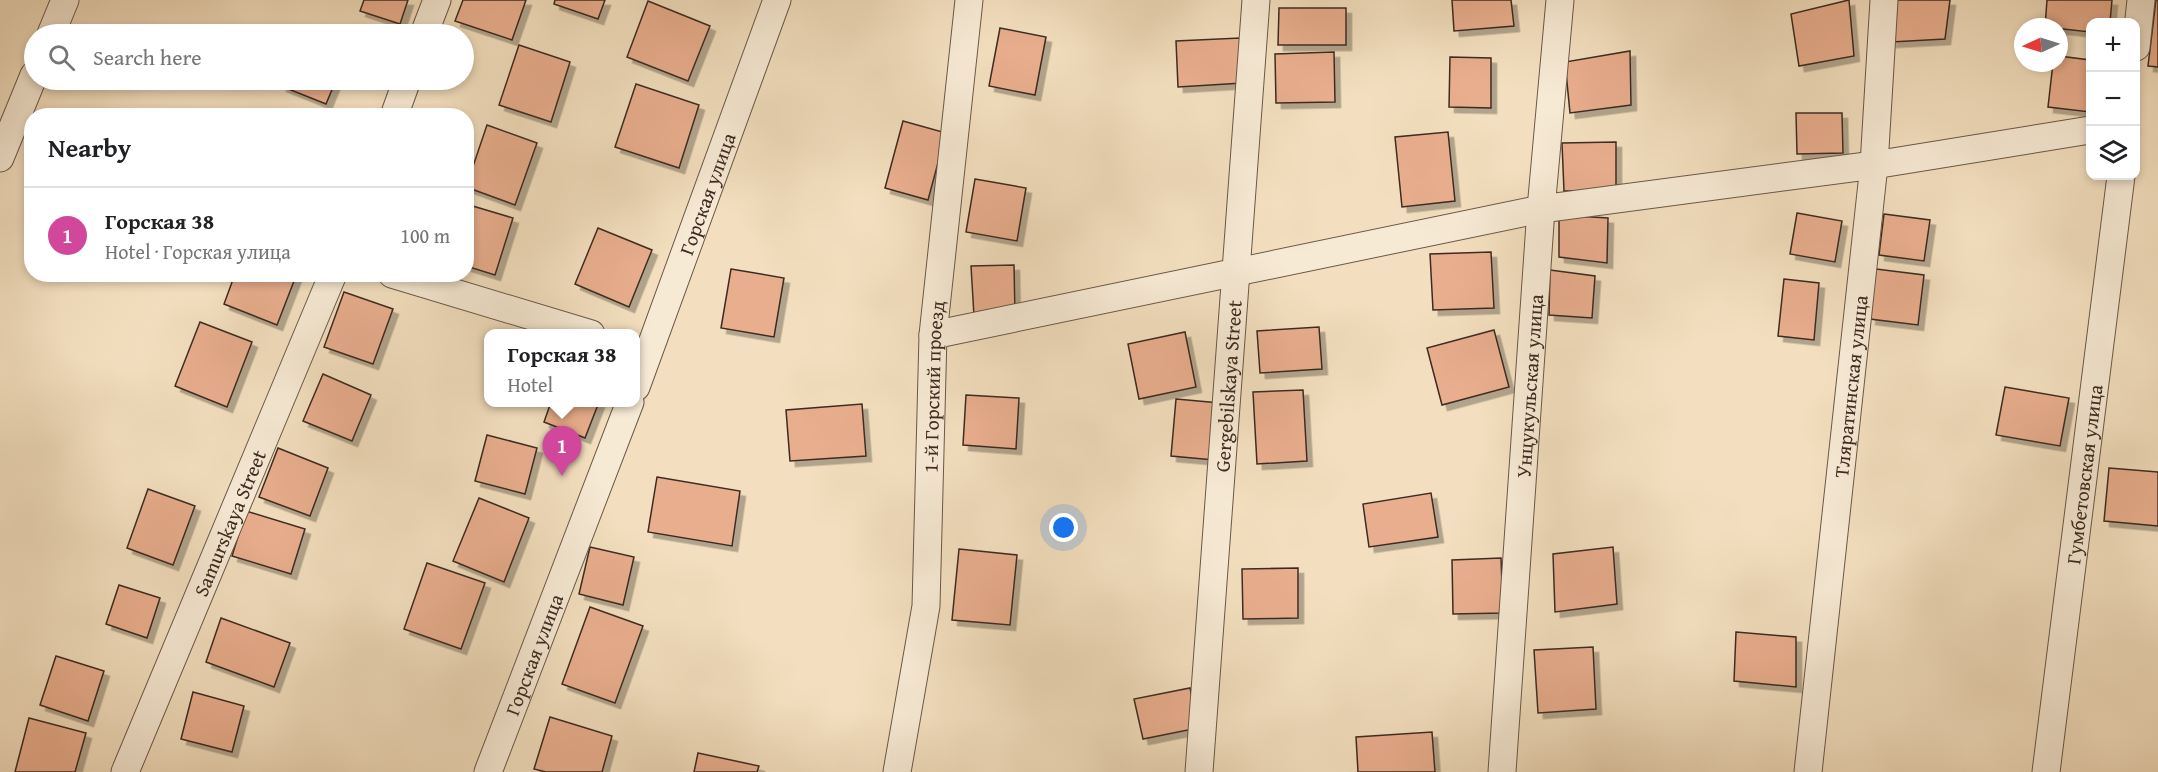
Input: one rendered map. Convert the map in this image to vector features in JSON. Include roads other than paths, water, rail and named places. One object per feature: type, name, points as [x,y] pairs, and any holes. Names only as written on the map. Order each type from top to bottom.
[{"type":"street","points":[[55,24],[65,0]]},
{"type":"street","points":[[428,24],[437,0]]},
{"type":"street","name":"Горская улица","points":[[642,349],[777,0]]},
{"type":"street","name":"1-й Горский проезд","points":[[897,772],[926,606],[933,335],[969,0]]},
{"type":"street","name":"Gergebilskaya Street","points":[[1199,772],[1256,0]]},
{"type":"street","name":"Унцукульская улица","points":[[1502,772],[1541,209],[1560,0]]},
{"type":"street","name":"Тляратинская улица","points":[[1808,772],[1874,165],[1884,0]]},
{"type":"street","points":[[2139,18],[2141,0]]},
{"type":"street","points":[[0,158],[28,90]]},
{"type":"street","points":[[397,108],[403,90]]},
{"type":"street","points":[[933,335],[1541,209],[1874,165],[2086,131]]},
{"type":"street","name":"Гумбетовская улица","points":[[2046,772],[2120,180]]},
{"type":"street","name":"Samurskaya Street","points":[[125,772],[330,282]]},
{"type":"street","points":[[419,282],[578,329]]},
{"type":"street","name":"Горская улица","points":[[498,766],[628,407]]},
{"type":"place","name":"Горская 38","points":[[562,476]]}]
